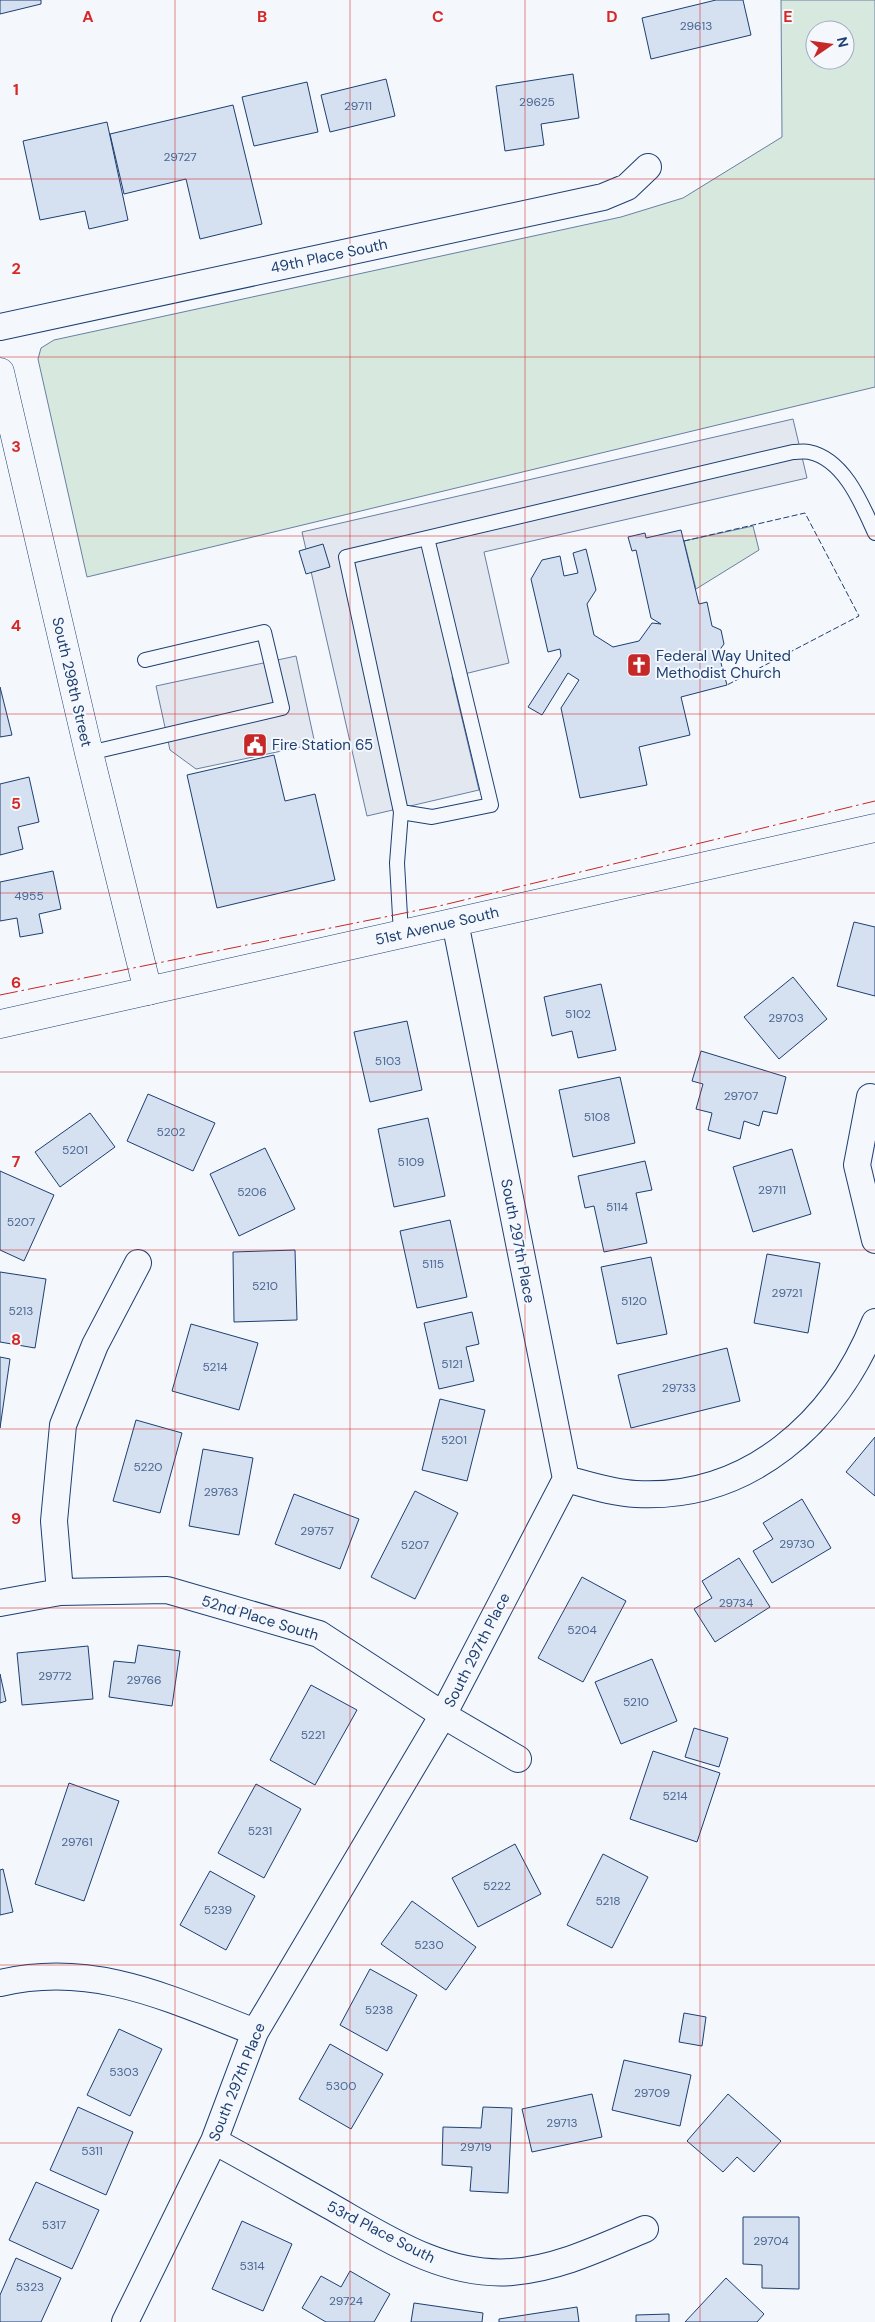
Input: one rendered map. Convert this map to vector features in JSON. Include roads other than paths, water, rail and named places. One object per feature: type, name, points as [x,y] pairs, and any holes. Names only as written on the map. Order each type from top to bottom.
[{"type":"main road","name":"South 298th Street","points":[[0,372],[89,753],[148,991]]},
{"type":"main road","name":"51st Avenue South","points":[[0,1024],[875,828]]},
{"type":"street","name":"49th Place South","points":[[0,327],[603,197],[627,187],[648,167]]},
{"type":"street","name":"South 297th Place","points":[[125,2322],[214,2140],[254,2032],[443,1715],[566,1479],[455,922]]},
{"type":"street","points":[[870,1098],[857,1165],[875,1240]]},
{"type":"street","points":[[60,1592],[54,1521],[63,1425],[95,1345],[138,1263]]},
{"type":"street","points":[[566,1479],[613,1492],[663,1494],[723,1482],[744,1473],[770,1458],[790,1443],[820,1413],[852,1372],[875,1322]]},
{"type":"street","name":"52nd Place South","points":[[0,1604],[60,1592],[167,1590],[318,1634],[443,1715],[518,1758]]},
{"type":"street","points":[[0,1983],[25,1977],[92,1978],[145,1989],[254,2032]]},
{"type":"street","name":"53rd Place South","points":[[214,2140],[393,2242],[429,2260],[470,2270],[512,2272],[564,2263],[645,2229]]},
{"type":"lane","points":[[401,934],[397,863],[402,812],[346,557],[793,452],[809,452],[825,458],[840,472],[860,502],[875,533]]},
{"type":"lane","points":[[402,812],[432,817],[491,804],[427,538]]},
{"type":"lane","points":[[89,753],[282,708],[264,632],[145,660]]},
{"type":"place","name":"Federal Way United Methodist Church","points":[[639,665]]},
{"type":"place","name":"Fire Station 65","points":[[255,745]]}]
